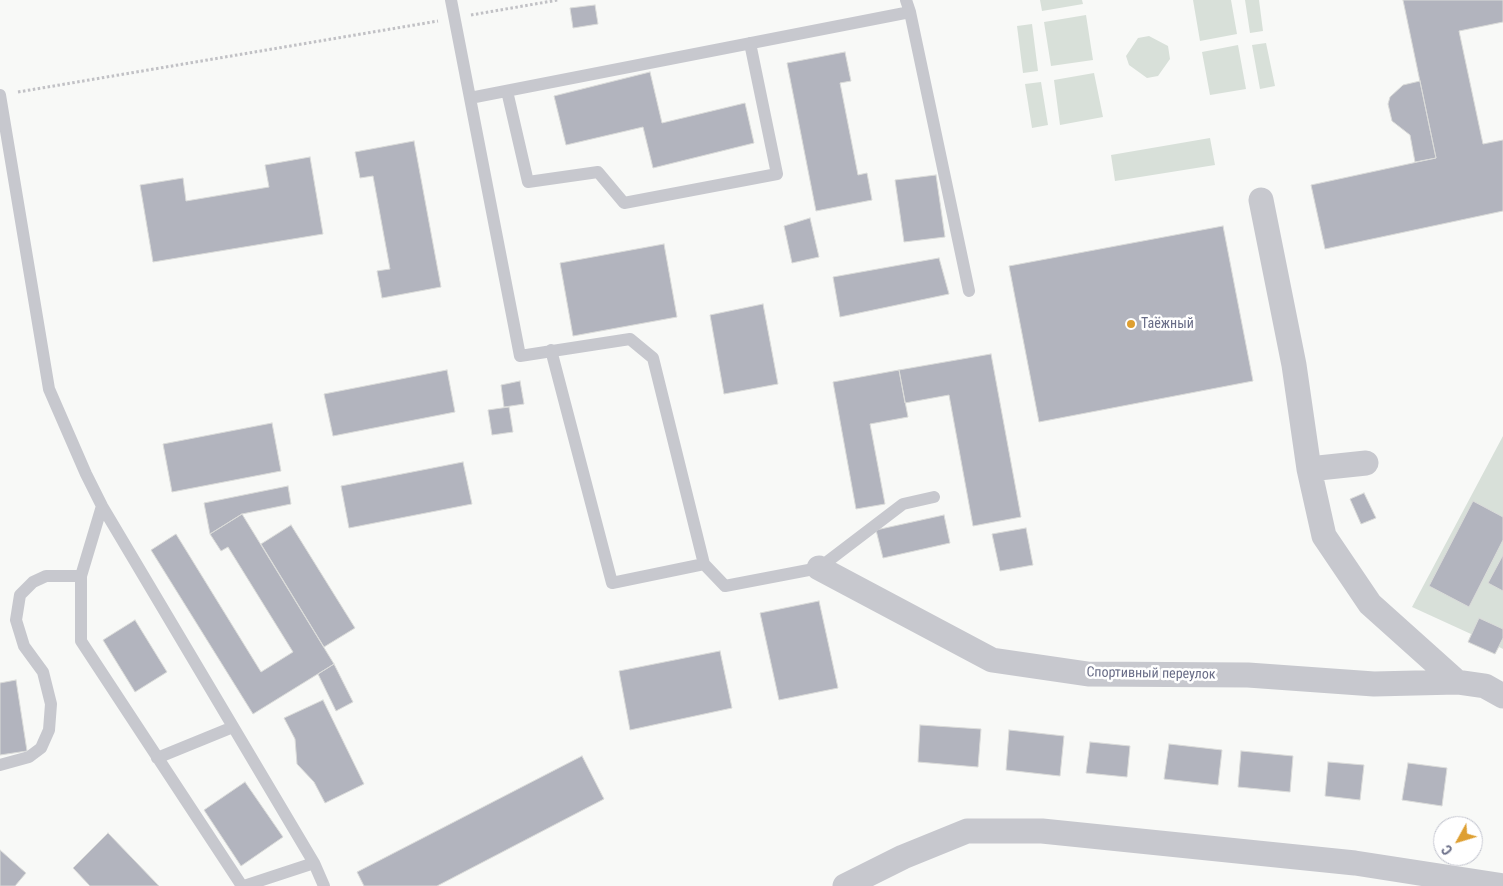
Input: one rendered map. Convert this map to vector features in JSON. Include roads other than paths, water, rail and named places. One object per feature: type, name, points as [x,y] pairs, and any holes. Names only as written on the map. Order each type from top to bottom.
[{"type":"street","points":[[1260,200],[1294,365],[1308,470],[1324,536],[1370,604],[1457,682]]},
{"type":"street","points":[[1308,470],[1366,463]]},
{"type":"street","name":"Спортивный переулок","points":[[819,568],[992,660],[1088,674],[1248,675],[1374,684],[1457,682],[1485,686],[1503,696]]},
{"type":"street","points":[[846,886],[903,857],[967,831],[1042,831],[1355,863],[1503,886]]},
{"type":"lane","points":[[451,0],[520,356],[630,339],[653,358],[704,564],[725,586],[819,568],[903,504],[934,497]]},
{"type":"lane","points":[[470,98],[750,43],[908,6],[969,291]]},
{"type":"lane","points":[[507,91],[528,182],[598,172],[624,203],[777,174],[750,43]]},
{"type":"lane","points":[[0,95],[49,389],[102,506],[314,863],[324,886]]},
{"type":"lane","points":[[552,350],[612,583],[704,564]]},
{"type":"lane","points":[[102,506],[81,576],[81,641],[243,886],[314,863]]},
{"type":"lane","points":[[0,765],[29,757],[41,748],[49,730],[51,704],[43,672],[24,646],[16,620],[20,596],[33,582],[46,576],[81,576]]},
{"type":"lane","points":[[157,758],[233,728]]},
{"type":"place","name":"Таёжный","points":[[1131,324]]}]
